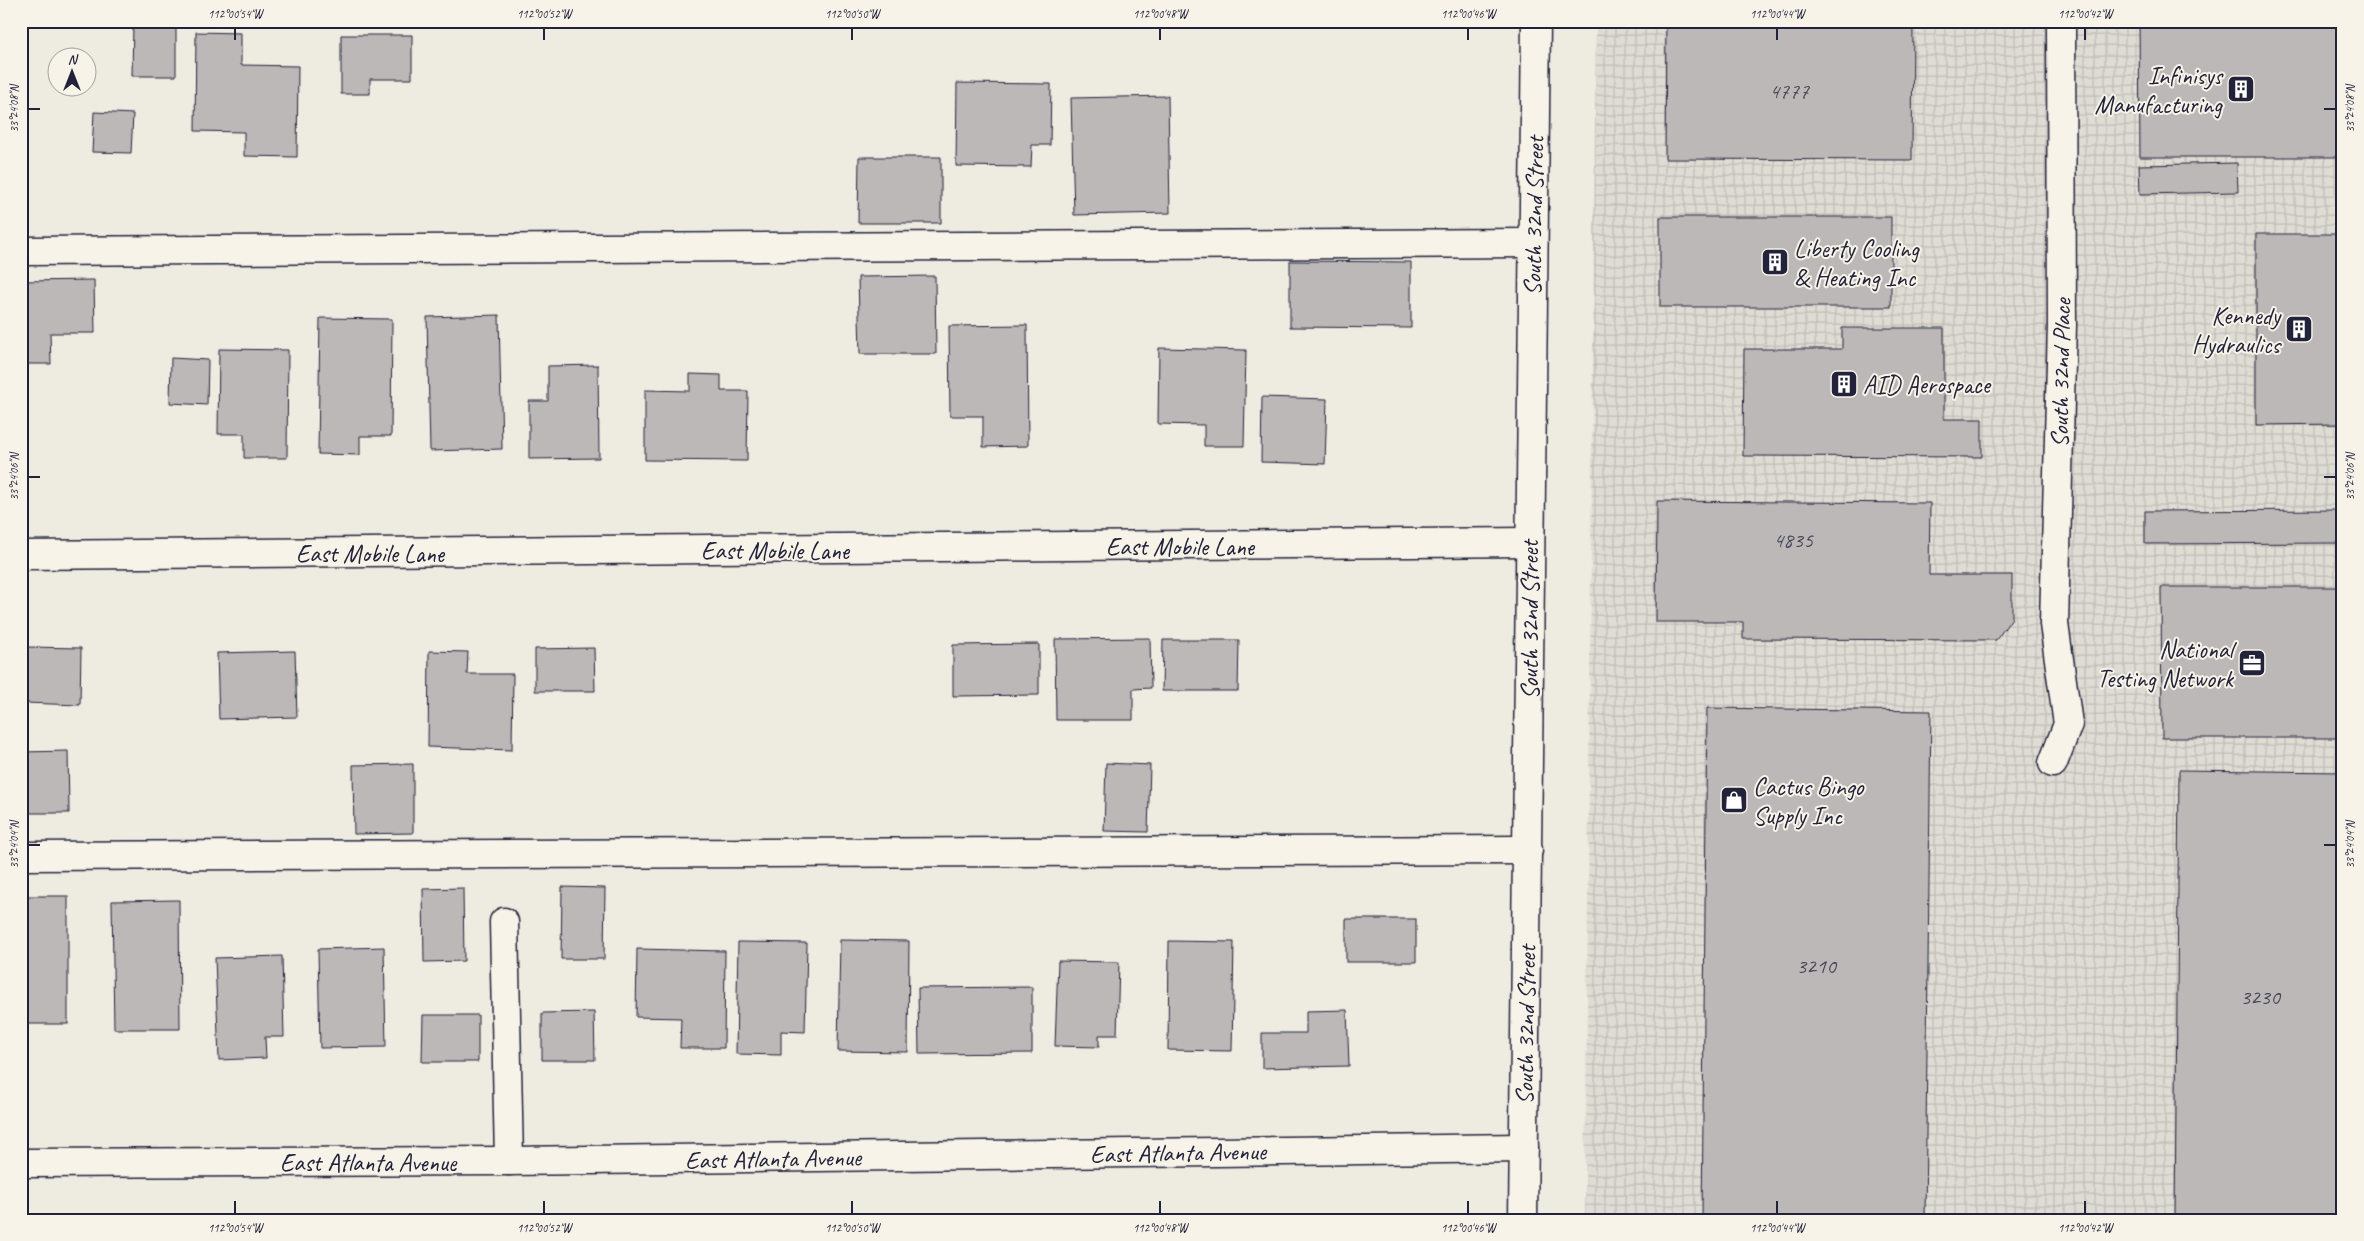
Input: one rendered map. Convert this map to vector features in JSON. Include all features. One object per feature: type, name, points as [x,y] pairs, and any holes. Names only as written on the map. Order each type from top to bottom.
[{"type":"street","name":"South 32nd Street","points":[[1523,1220],[1536,21]]},
{"type":"street","name":"South 32nd Place","points":[[2053,763],[2068,724],[2054,624],[2062,325],[2061,21]]},
{"type":"street","points":[[21,251],[1533,243]]},
{"type":"street","name":"East Mobile Lane","points":[[21,556],[1529,542]]},
{"type":"street","points":[[21,856],[1528,850]]},
{"type":"street","points":[[504,922],[509,1161]]},
{"type":"street","name":"East Atlanta Avenue","points":[[21,1163],[509,1161],[1524,1148]]},
{"type":"shaded area","points":[[1596,21],[2343,21],[2343,1220],[1585,1220]]},
{"type":"building","points":[[1666,21],[1913,21],[1912,160],[1665,159]]},
{"type":"building","name":"Infinisys Manufacturing","points":[[2139,21],[2343,21],[2343,157],[2140,157]]},
{"type":"building","points":[[133,22],[176,23],[176,76],[132,76]]},
{"type":"building","points":[[196,32],[241,33],[241,65],[298,66],[297,157],[244,156],[244,132],[195,131]]},
{"type":"building","points":[[341,35],[412,35],[412,79],[370,79],[370,94],[341,94]]},
{"type":"building","points":[[957,83],[1051,84],[1050,145],[1032,145],[1031,167],[956,166]]},
{"type":"building","points":[[1168,96],[1170,213],[1074,215],[1071,98]]},
{"type":"building","points":[[94,112],[133,114],[131,153],[92,152]]},
{"type":"building","points":[[859,157],[941,157],[941,223],[858,223]]},
{"type":"building","points":[[2237,163],[2238,192],[2140,194],[2139,165]]},
{"type":"building","name":"Liberty Cooling & Heating Inc","points":[[1660,217],[1891,217],[1891,307],[1660,307]]},
{"type":"building","name":"Kennedy Hydraulics","points":[[2256,234],[2343,234],[2343,424],[2256,425]]},
{"type":"building","points":[[1290,261],[1411,262],[1411,328],[1290,327]]},
{"type":"building","points":[[935,276],[936,354],[860,354],[858,277]]},
{"type":"building","points":[[94,280],[95,333],[50,333],[51,364],[24,364],[23,281]]},
{"type":"building","points":[[499,315],[502,449],[430,451],[427,317]]},
{"type":"building","points":[[320,318],[392,319],[391,436],[360,436],[360,455],[318,454]]},
{"type":"building","points":[[1027,325],[1028,446],[983,447],[983,416],[950,416],[949,326]]},
{"type":"building","name":"AID Aerospace","points":[[1842,328],[1944,328],[1944,419],[1982,419],[1982,457],[1743,456],[1744,349],[1842,349]]},
{"type":"building","points":[[1159,348],[1246,350],[1244,446],[1204,446],[1204,425],[1158,424]]},
{"type":"building","points":[[219,349],[288,350],[287,458],[244,458],[244,434],[218,434]]},
{"type":"building","points":[[171,358],[208,360],[207,405],[170,403]]},
{"type":"building","points":[[598,365],[599,458],[529,459],[529,401],[548,401],[548,366]]},
{"type":"building","points":[[690,374],[721,375],[721,391],[748,391],[747,461],[645,460],[645,390],[690,391]]},
{"type":"building","points":[[1262,397],[1327,399],[1325,464],[1261,462]]},
{"type":"building","points":[[1657,501],[1930,503],[1929,575],[2012,575],[2012,618],[1996,640],[1743,639],[1743,622],[1656,622]]},
{"type":"building","points":[[2343,510],[2343,543],[2145,544],[2145,511]]},
{"type":"building","name":"National Testing Network","points":[[2161,587],[2343,587],[2343,738],[2162,738]]},
{"type":"building","points":[[1150,638],[1151,688],[1133,689],[1133,720],[1056,720],[1055,639]]},
{"type":"building","points":[[1163,640],[1239,640],[1238,691],[1162,691]]},
{"type":"building","points":[[1039,644],[1039,695],[953,696],[953,645]]},
{"type":"building","points":[[26,647],[81,648],[80,705],[24,703]]},
{"type":"building","points":[[594,648],[595,691],[535,691],[535,649]]},
{"type":"building","points":[[295,651],[297,717],[219,719],[217,653]]},
{"type":"building","points":[[429,651],[468,652],[467,674],[513,674],[512,750],[428,747]]},
{"type":"building","points":[[1707,708],[1931,711],[1925,1220],[1702,1220]]},
{"type":"building","points":[[68,751],[69,813],[21,813],[21,752]]},
{"type":"building","points":[[1106,763],[1150,765],[1148,832],[1104,831]]},
{"type":"building","points":[[413,764],[413,833],[354,834],[353,765]]},
{"type":"building","points":[[2179,770],[2343,772],[2343,1220],[2175,1220]]},
{"type":"building","points":[[562,887],[605,888],[604,959],[561,959]]},
{"type":"building","points":[[463,888],[464,961],[424,962],[423,889]]},
{"type":"building","points":[[21,896],[68,896],[68,1024],[21,1024]]},
{"type":"building","points":[[179,900],[180,1029],[114,1029],[112,901]]},
{"type":"building","points":[[1346,919],[1416,919],[1416,962],[1346,962]]},
{"type":"building","points":[[840,940],[909,941],[908,1052],[838,1051]]},
{"type":"building","points":[[1169,941],[1234,942],[1232,1051],[1168,1050]]},
{"type":"building","points":[[738,942],[807,943],[805,1032],[781,1031],[781,1055],[736,1054]]},
{"type":"building","points":[[384,947],[386,1047],[320,1048],[318,949]]},
{"type":"building","points":[[637,949],[725,951],[724,1048],[680,1048],[681,1018],[636,1017]]},
{"type":"building","points":[[282,956],[284,1037],[265,1037],[266,1058],[219,1060],[215,958]]},
{"type":"building","points":[[1058,961],[1119,962],[1117,1035],[1099,1035],[1099,1047],[1055,1046]]},
{"type":"building","points":[[1032,987],[1032,1053],[919,1054],[918,988]]},
{"type":"building","points":[[1347,1010],[1349,1066],[1262,1068],[1262,1033],[1306,1033],[1306,1011]]},
{"type":"building","points":[[594,1012],[595,1060],[542,1060],[542,1013]]},
{"type":"building","points":[[423,1015],[478,1015],[478,1062],[422,1062]]},
{"type":"place","name":"Infinisys Manufacturing","points":[[2241,89]]},
{"type":"place","name":"Liberty Cooling & Heating Inc","points":[[1775,262]]},
{"type":"place","name":"Kennedy Hydraulics","points":[[2299,329]]},
{"type":"place","name":"AID Aerospace","points":[[1844,384]]},
{"type":"place","name":"National Testing Network","points":[[2252,663]]},
{"type":"place","name":"Cactus Bingo Supply Inc","points":[[1734,800]]}]
